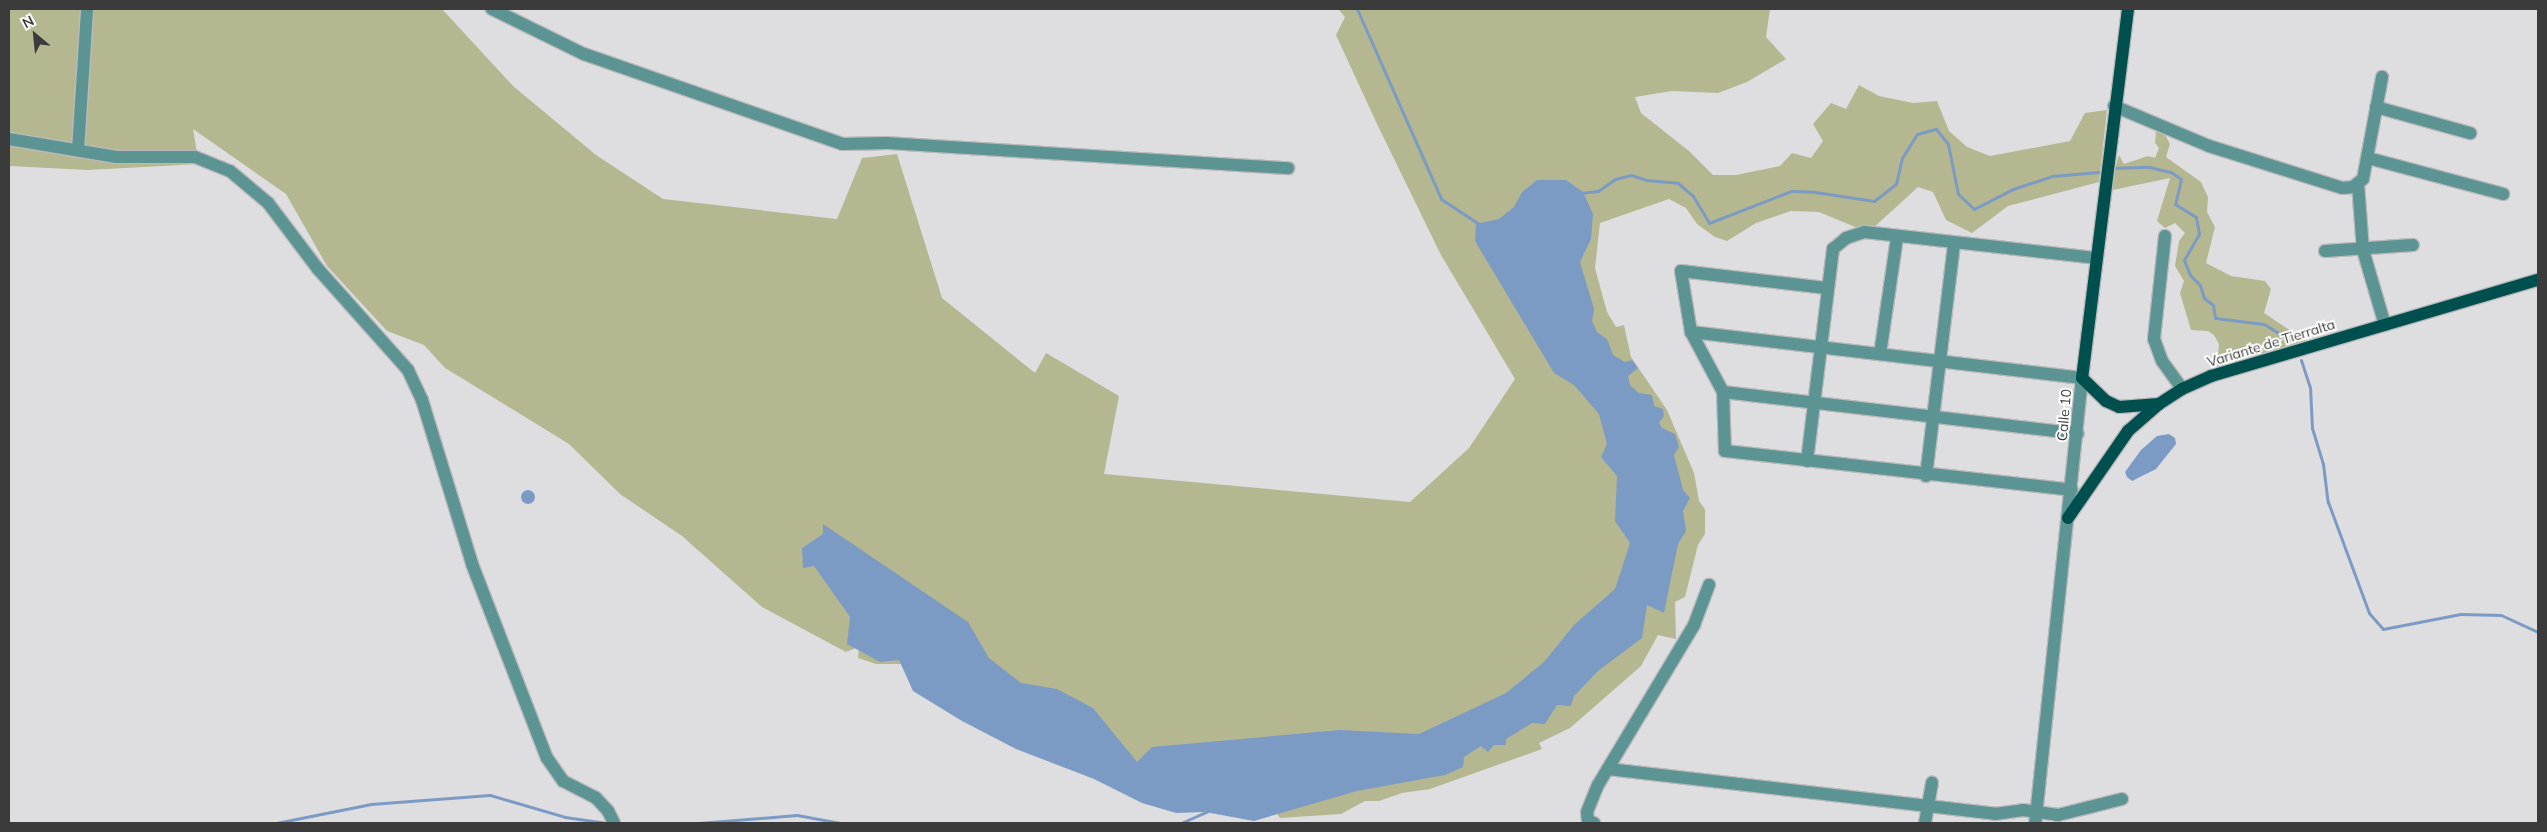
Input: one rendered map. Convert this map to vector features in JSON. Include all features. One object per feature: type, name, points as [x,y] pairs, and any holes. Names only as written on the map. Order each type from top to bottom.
[{"type":"main road","name":"Calle 10","points":[[2082,378],[2114,106],[2128,9]]},
{"type":"main road","name":"Variante de Tierralta","points":[[2068,518],[2128,431],[2159,404],[2182,389],[2211,376],[2538,280]]},
{"type":"main road","points":[[2082,378],[2106,401],[2119,407],[2159,404]]},
{"type":"street","points":[[78,150],[87,9]]},
{"type":"street","points":[[492,9],[584,54],[842,144],[887,143],[1288,168]]},
{"type":"street","points":[[2382,77],[2368,158],[2358,184],[2363,250],[2385,324]]},
{"type":"street","points":[[2114,106],[2209,146],[2342,188],[2358,184]]},
{"type":"street","points":[[2376,107],[2470,133]]},
{"type":"street","points":[[9,139],[117,157],[196,157],[230,171],[268,203],[318,269],[398,357],[422,400],[472,564],[547,758],[563,781],[596,798],[608,810],[614,823]]},
{"type":"street","points":[[2368,158],[2503,194]]},
{"type":"street","points":[[1807,461],[1826,288],[1833,249],[1846,238],[1864,232],[1954,244],[2096,258]]},
{"type":"street","points":[[1880,354],[1897,236]]},
{"type":"street","points":[[2165,236],[2154,339],[2156,350],[2182,389]]},
{"type":"street","points":[[1926,476],[1954,244]]},
{"type":"street","points":[[2325,251],[2363,250],[2413,245]]},
{"type":"street","points":[[1826,288],[1681,271],[1691,332],[1723,392],[1725,451],[1926,476],[2072,490]]},
{"type":"street","points":[[1691,332],[2082,378]]},
{"type":"street","name":"Calle 10","points":[[2036,818],[2078,434],[2082,378]]},
{"type":"street","points":[[1723,392],[2078,434]]},
{"type":"street","points":[[1594,823],[1588,821],[1587,812],[1608,769],[1694,625],[1709,585]]},
{"type":"street","points":[[1608,769],[1995,814],[2023,810],[2036,818],[2075,812],[2122,798]]},
{"type":"street","points":[[1925,823],[1932,783]]},
{"type":"green space","points":[[9,9],[442,9],[513,86],[596,155],[663,199],[837,219],[862,158],[897,154],[942,298],[1035,373],[1046,353],[1119,396],[1104,474],[1410,502],[1469,448],[1515,379],[1441,255],[1377,124],[1336,35],[1345,17],[1338,9],[1770,9],[1766,37],[1786,59],[1747,82],[1718,93],[1672,91],[1635,97],[1641,113],[1689,151],[1713,175],[1736,175],[1780,166],[1792,153],[1811,158],[1823,141],[1813,124],[1831,103],[1846,109],[1859,85],[1879,96],[1913,103],[1937,101],[1949,131],[1967,147],[1990,156],[2070,141],[2085,113],[2107,110],[2099,182],[2008,206],[1972,233],[1946,220],[1933,192],[1918,187],[1872,229],[1860,229],[1819,212],[1791,211],[1756,223],[1727,241],[1715,237],[1697,224],[1686,208],[1669,199],[1600,223],[1595,268],[1607,312],[1616,327],[1624,325],[1631,357],[1667,410],[1694,473],[1699,501],[1705,509],[1705,534],[1698,545],[1685,597],[1675,602],[1676,639],[1658,635],[1641,666],[1570,728],[1539,743],[1542,749],[1430,789],[1402,793],[1379,801],[1365,801],[1341,814],[1280,818],[1268,801],[1163,786],[913,679],[901,664],[876,664],[858,658],[859,647],[846,652],[762,607],[682,536],[620,494],[569,444],[445,368],[424,345],[387,331],[327,266],[286,194],[193,129],[199,164],[88,170],[9,166]]},
{"type":"green space","points":[[2162,129],[2170,144],[2166,157],[2201,182],[2208,197],[2207,212],[2215,227],[2206,263],[2231,276],[2265,281],[2271,289],[2264,313],[2306,341],[2217,366],[2219,344],[2214,335],[2208,331],[2191,330],[2180,293],[2184,281],[2175,266],[2179,241],[2185,233],[2175,223],[2165,228],[2157,221],[2170,178],[2108,191],[2119,155],[2124,164],[2148,156],[2155,158],[2159,148],[2155,143],[2156,131]]},
{"type":"water","points":[[1537,180],[1566,180],[1583,192],[1593,214],[1591,239],[1580,262],[1594,309],[1592,321],[1597,332],[1607,339],[1613,355],[1625,362],[1632,360],[1638,368],[1628,376],[1630,385],[1639,393],[1652,395],[1654,406],[1663,409],[1664,416],[1659,423],[1662,428],[1675,434],[1679,447],[1674,455],[1683,490],[1690,498],[1683,511],[1686,531],[1678,544],[1664,613],[1647,605],[1642,638],[1598,671],[1574,696],[1571,706],[1557,705],[1545,724],[1532,723],[1506,739],[1506,745],[1494,745],[1488,752],[1481,746],[1464,757],[1463,767],[1445,775],[1357,791],[1254,821],[1205,812],[1176,813],[1142,803],[1094,779],[1016,749],[962,721],[913,691],[899,660],[880,662],[847,644],[850,617],[814,566],[803,568],[802,548],[823,534],[823,524],[968,622],[989,658],[1021,683],[1057,689],[1093,708],[1137,762],[1152,747],[1340,730],[1419,734],[1506,693],[1544,662],[1574,625],[1615,589],[1630,543],[1615,521],[1617,476],[1601,457],[1607,444],[1599,414],[1574,385],[1554,373],[1475,241],[1476,224],[1499,219],[1514,207],[1522,192]]},
{"type":"water","points":[[2169,434],[2175,438],[2176,444],[2156,469],[2132,481],[2127,477],[2125,472],[2141,450],[2157,436]]},
{"type":"water","points":[[525,490],[531,490],[535,497],[531,504],[525,504],[521,500],[521,494]]},
{"type":"waterway","points":[[1357,9],[1441,199],[1479,224]]},
{"type":"waterway","points":[[1581,193],[1598,191],[1615,179],[1631,175],[1646,180],[1678,183],[1693,196],[1709,223],[1791,191],[1815,192],[1874,201],[1896,184],[1902,158],[1917,134],[1936,129],[1948,144],[1958,194],[1974,209],[2013,189],[2052,176],[2099,172]]},
{"type":"waterway","points":[[2111,168],[2149,167],[2171,172],[2181,179],[2175,204],[2196,217],[2199,234],[2184,260],[2190,275],[2200,285],[2204,298],[2213,305],[2215,318],[2264,324],[2293,342]]},
{"type":"waterway","points":[[2301,360],[2310,387],[2312,428],[2323,464],[2328,502],[2369,613],[2383,629],[2461,614],[2501,615],[2538,632]]},
{"type":"waterway","points":[[276,823],[371,804],[490,795],[565,817],[607,823]]},
{"type":"waterway","points":[[1181,823],[1208,811]]},
{"type":"waterway","points":[[698,823],[797,815],[840,823]]}]
